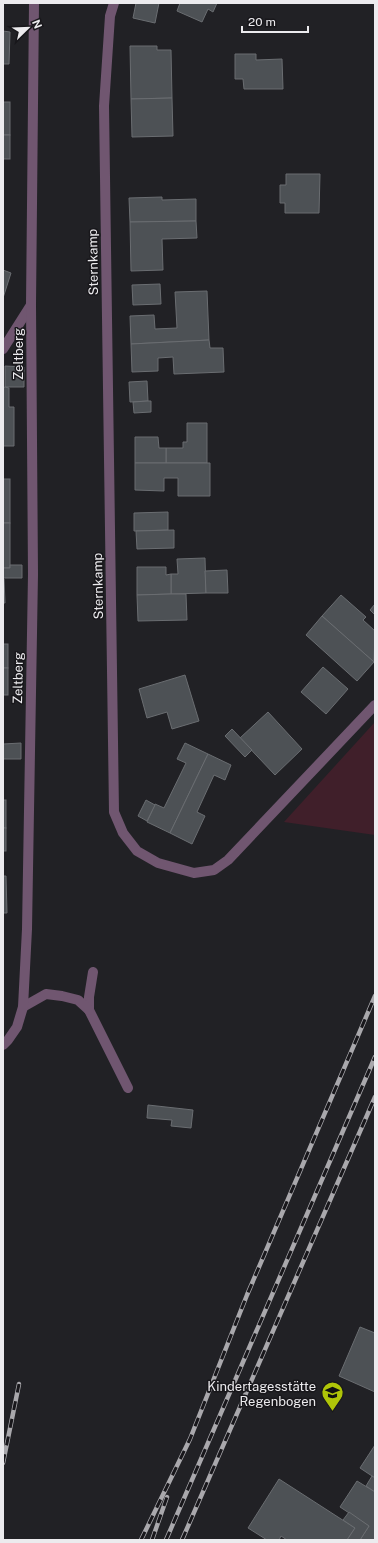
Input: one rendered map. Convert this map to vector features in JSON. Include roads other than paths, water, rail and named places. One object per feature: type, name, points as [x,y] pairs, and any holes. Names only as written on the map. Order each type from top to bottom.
[{"type":"street","name":"Zeltberg","points":[[6,1043],[17,1026],[23,1007],[26,929],[33,574],[31,306],[34,3]]},
{"type":"street","name":"Sternkamp","points":[[114,3],[110,16],[104,106],[114,812],[124,834],[137,851],[158,863],[194,873],[214,870],[228,860],[375,705]]},
{"type":"street","name":"Zeltberg","points":[[3,349],[31,306]]},
{"type":"street","points":[[89,1010],[89,997],[93,972]]},
{"type":"street","points":[[23,1007],[46,994],[78,1000],[89,1010],[128,1088]]},
{"type":"railway","points":[[141,1540],[190,1439],[247,1295],[375,996]]},
{"type":"railway","points":[[166,1540],[375,1057]]},
{"type":"railway","points":[[182,1540],[375,1097]]},
{"type":"railway","points":[[3,1463],[19,1384]]},
{"type":"railway","points":[[152,1540],[167,1497]]},
{"type":"place","name":"Kindertagesstätte Regenbogen","points":[[332,1412]]}]
